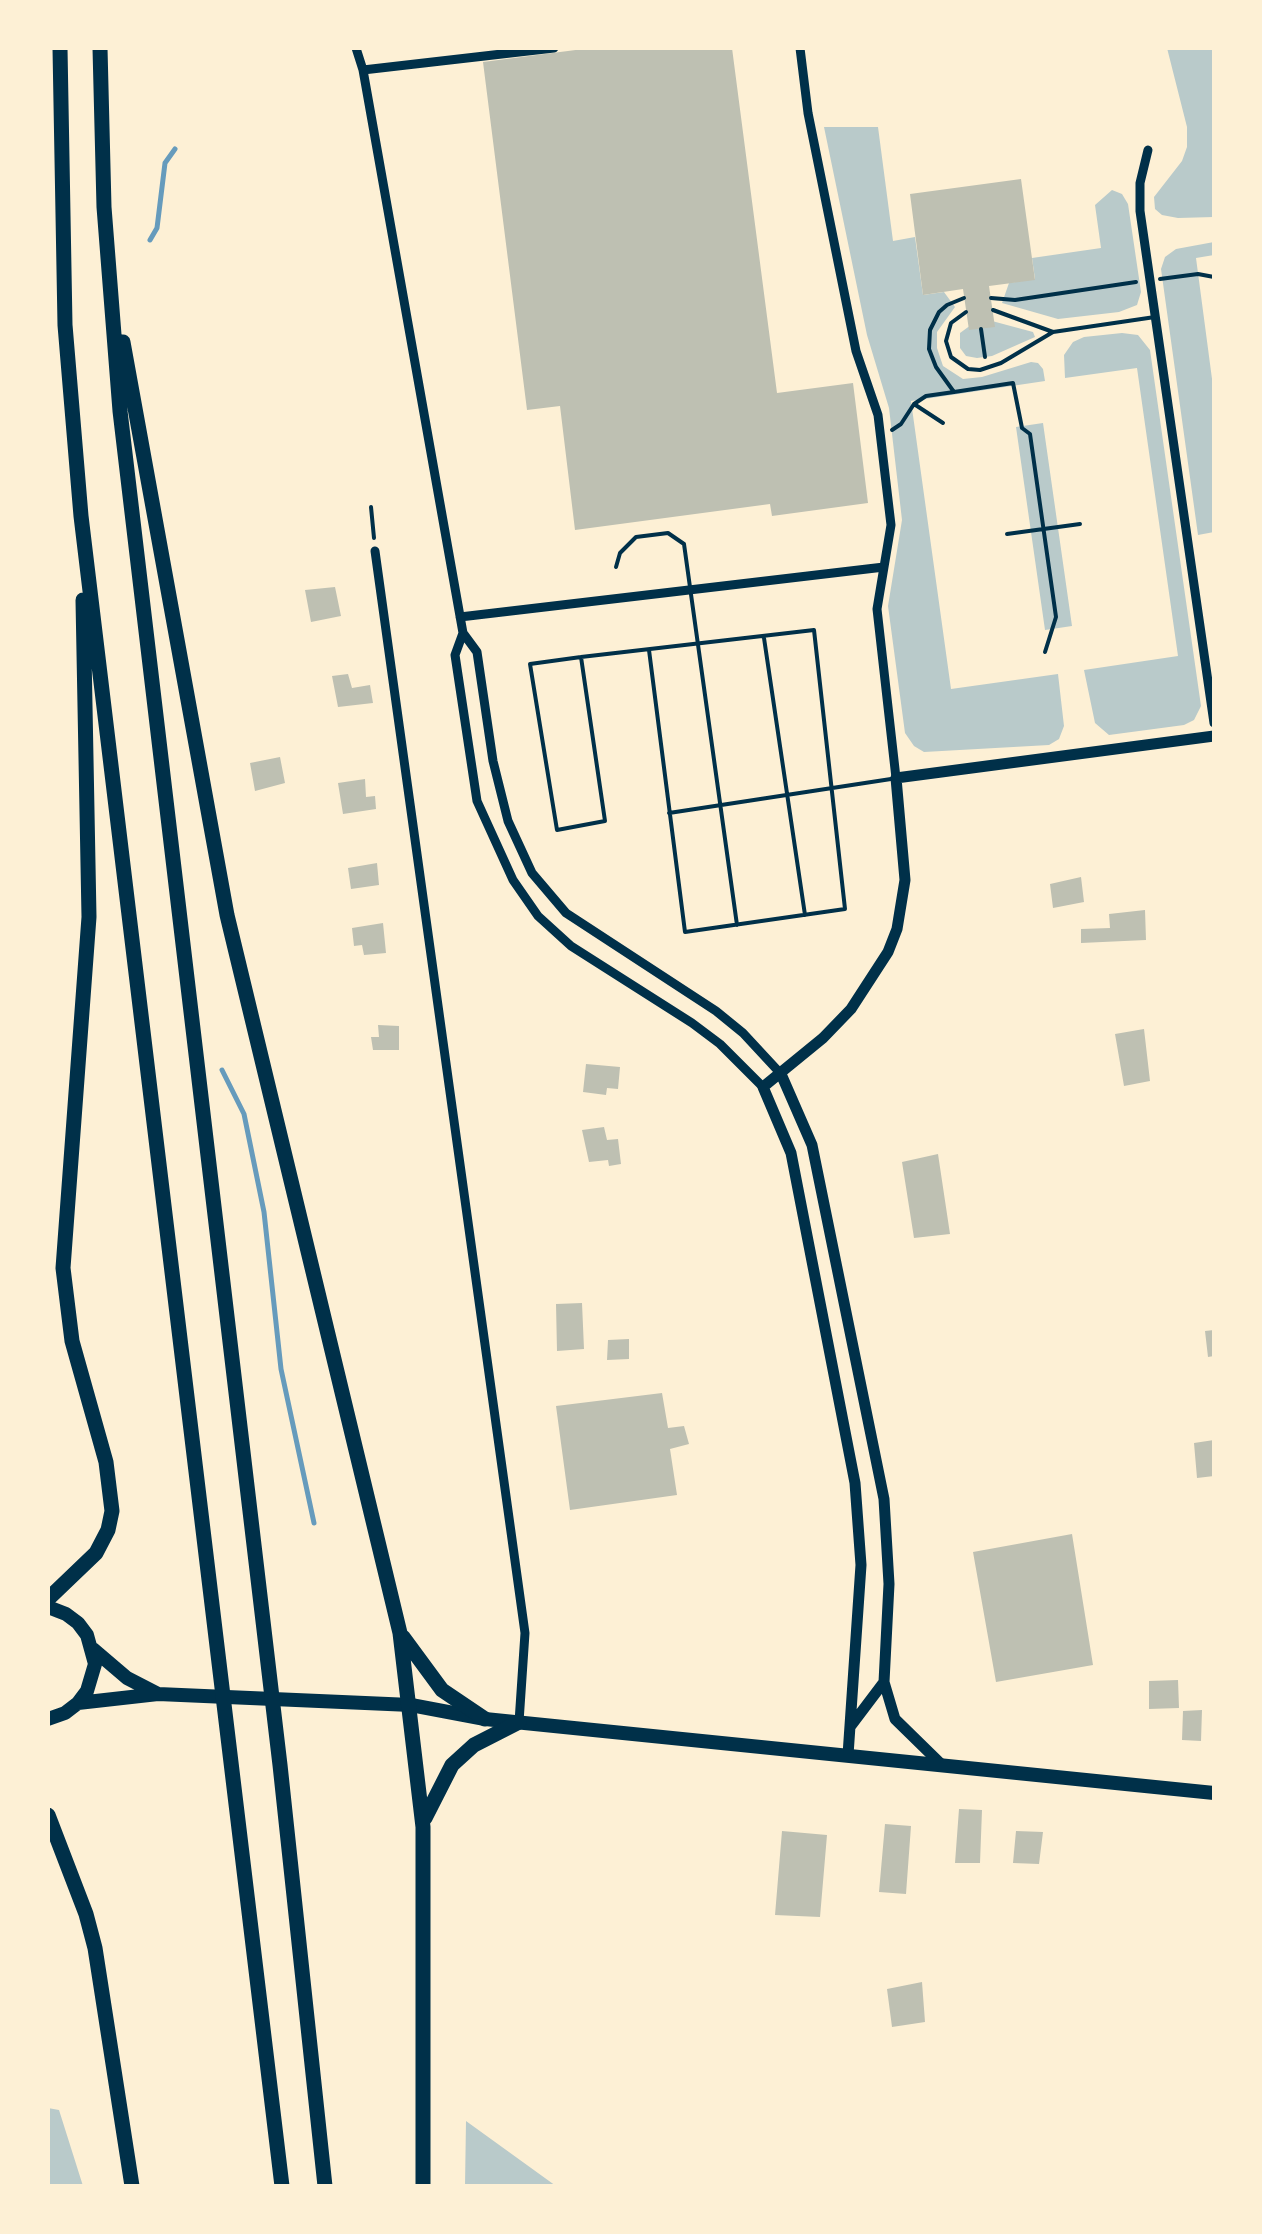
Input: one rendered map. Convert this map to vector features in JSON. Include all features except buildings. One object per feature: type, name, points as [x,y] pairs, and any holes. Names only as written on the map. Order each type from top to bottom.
[{"type":"highway","points":[[60,48],[66,325],[81,516],[282,2186]]},
{"type":"highway","points":[[100,48],[107,255],[147,658],[280,1766],[325,2186]]},
{"type":"highway","points":[[107,255],[227,915],[400,1634],[422,1827],[424,2186]]},
{"type":"highway","points":[[48,1599],[96,1553],[108,1530],[112,1511],[106,1462],[72,1340],[63,1268],[89,917],[81,516]]},
{"type":"highway","points":[[400,1634],[442,1690],[485,1719]]},
{"type":"highway","points":[[422,1827],[430,1803],[452,1765],[474,1745],[519,1722]]},
{"type":"highway","points":[[48,1814],[95,1948],[132,2186]]},
{"type":"main road","points":[[48,1607],[78,1623],[93,1649],[127,1678],[158,1694]]},
{"type":"main road","points":[[48,1719],[78,1703],[93,1678],[93,1649]]},
{"type":"main road","points":[[78,1703],[158,1694],[411,1705],[485,1719],[1214,1792]]},
{"type":"street","points":[[356,48],[460,616],[462,633],[455,655],[477,801],[494,845],[538,916],[571,946],[692,1023],[763,1086],[791,1153],[860,1528],[848,1756]]},
{"type":"street","points":[[362,70],[554,48]]},
{"type":"street","points":[[763,1086],[823,1038],[851,1009],[888,952],[905,880],[877,609],[891,525],[876,404],[856,351],[812,132],[800,48]]},
{"type":"street","points":[[1148,150],[1139,200],[1214,723]]},
{"type":"street","points":[[375,551],[525,1633],[519,1722]]},
{"type":"street","points":[[460,616],[884,568]]},
{"type":"street","points":[[462,633],[477,652],[493,761],[508,822],[532,873],[566,913],[716,1011],[743,1034],[780,1074],[812,1146],[885,1513],[888,1584],[884,1682],[895,1718],[942,1765]]},
{"type":"street","points":[[896,778],[1214,736]]},
{"type":"street","points":[[850,1728],[884,1682]]},
{"type":"lane","points":[[992,310],[1053,332]]},
{"type":"lane","points":[[966,312],[951,323],[946,340],[951,356],[968,369],[980,370],[1001,364],[1053,332],[1155,316]]},
{"type":"lane","points":[[616,567],[620,553],[636,538],[668,533],[684,544],[737,924]]},
{"type":"lane","points":[[581,657],[605,821],[557,830],[530,664],[581,657],[648,650],[700,645],[814,630],[845,909],[686,932],[648,650]]},
{"type":"lane","points":[[764,637],[805,915]]},
{"type":"lane","points":[[669,813],[896,778]]},
{"type":"lane","points":[[818,1290],[842,1285]]},
{"type":"path","points":[[991,298],[1015,300],[1198,274],[1214,277]]},
{"type":"path","points":[[954,392],[936,367],[929,340],[940,312],[947,304],[964,298]]},
{"type":"path","points":[[880,436],[901,424],[914,404],[926,396],[1013,383],[1022,428],[1030,434],[1056,617],[1045,652]]},
{"type":"path","points":[[914,404],[943,422]]},
{"type":"path","points":[[371,508],[375,551]]},
{"type":"path","points":[[1007,534],[1080,524]]},
{"type":"shaded area","points":[[1167,48],[1214,48],[1214,217],[1178,218],[1162,215],[1155,209],[1154,197],[1182,161],[1187,147],[1187,127]]},
{"type":"shaded area","points":[[824,127],[878,127],[893,241],[915,237],[923,295],[944,292],[955,307],[937,332],[943,366],[963,379],[1031,362],[1043,369],[1045,381],[911,401],[951,689],[1058,674],[1064,726],[1059,739],[1049,745],[924,752],[905,733],[888,606],[902,520],[889,408],[867,335]]},
{"type":"shaded area","points":[[1112,190],[1122,194],[1128,204],[1141,292],[1137,305],[1119,312],[1058,319],[1002,303],[1009,283],[1035,279],[1032,258],[1101,248],[1095,205]]},
{"type":"shaded area","points":[[1214,242],[1214,255],[1196,258],[1214,394],[1214,532],[1198,535],[1161,269],[1165,257],[1176,249]]},
{"type":"shaded area","points":[[992,321],[1033,332],[1035,337],[992,356],[966,356],[960,348],[960,333],[971,325]]},
{"type":"shaded area","points":[[1122,333],[1138,335],[1150,350],[1201,706],[1194,720],[1184,725],[1109,735],[1095,723],[1084,670],[1178,656],[1137,368],[1065,378],[1064,355],[1073,342]]},
{"type":"shaded area","points":[[1043,423],[1072,626],[1045,630],[1016,427]]},
{"type":"shaded area","points":[[48,2108],[59,2110],[83,2186],[48,2186]]},
{"type":"shaded area","points":[[466,2121],[556,2186],[465,2186]]},
{"type":"waterway","points":[[150,240],[157,228],[165,163],[175,149]]},
{"type":"waterway","points":[[222,1070],[244,1114],[264,1212],[281,1369],[314,1523]]}]
